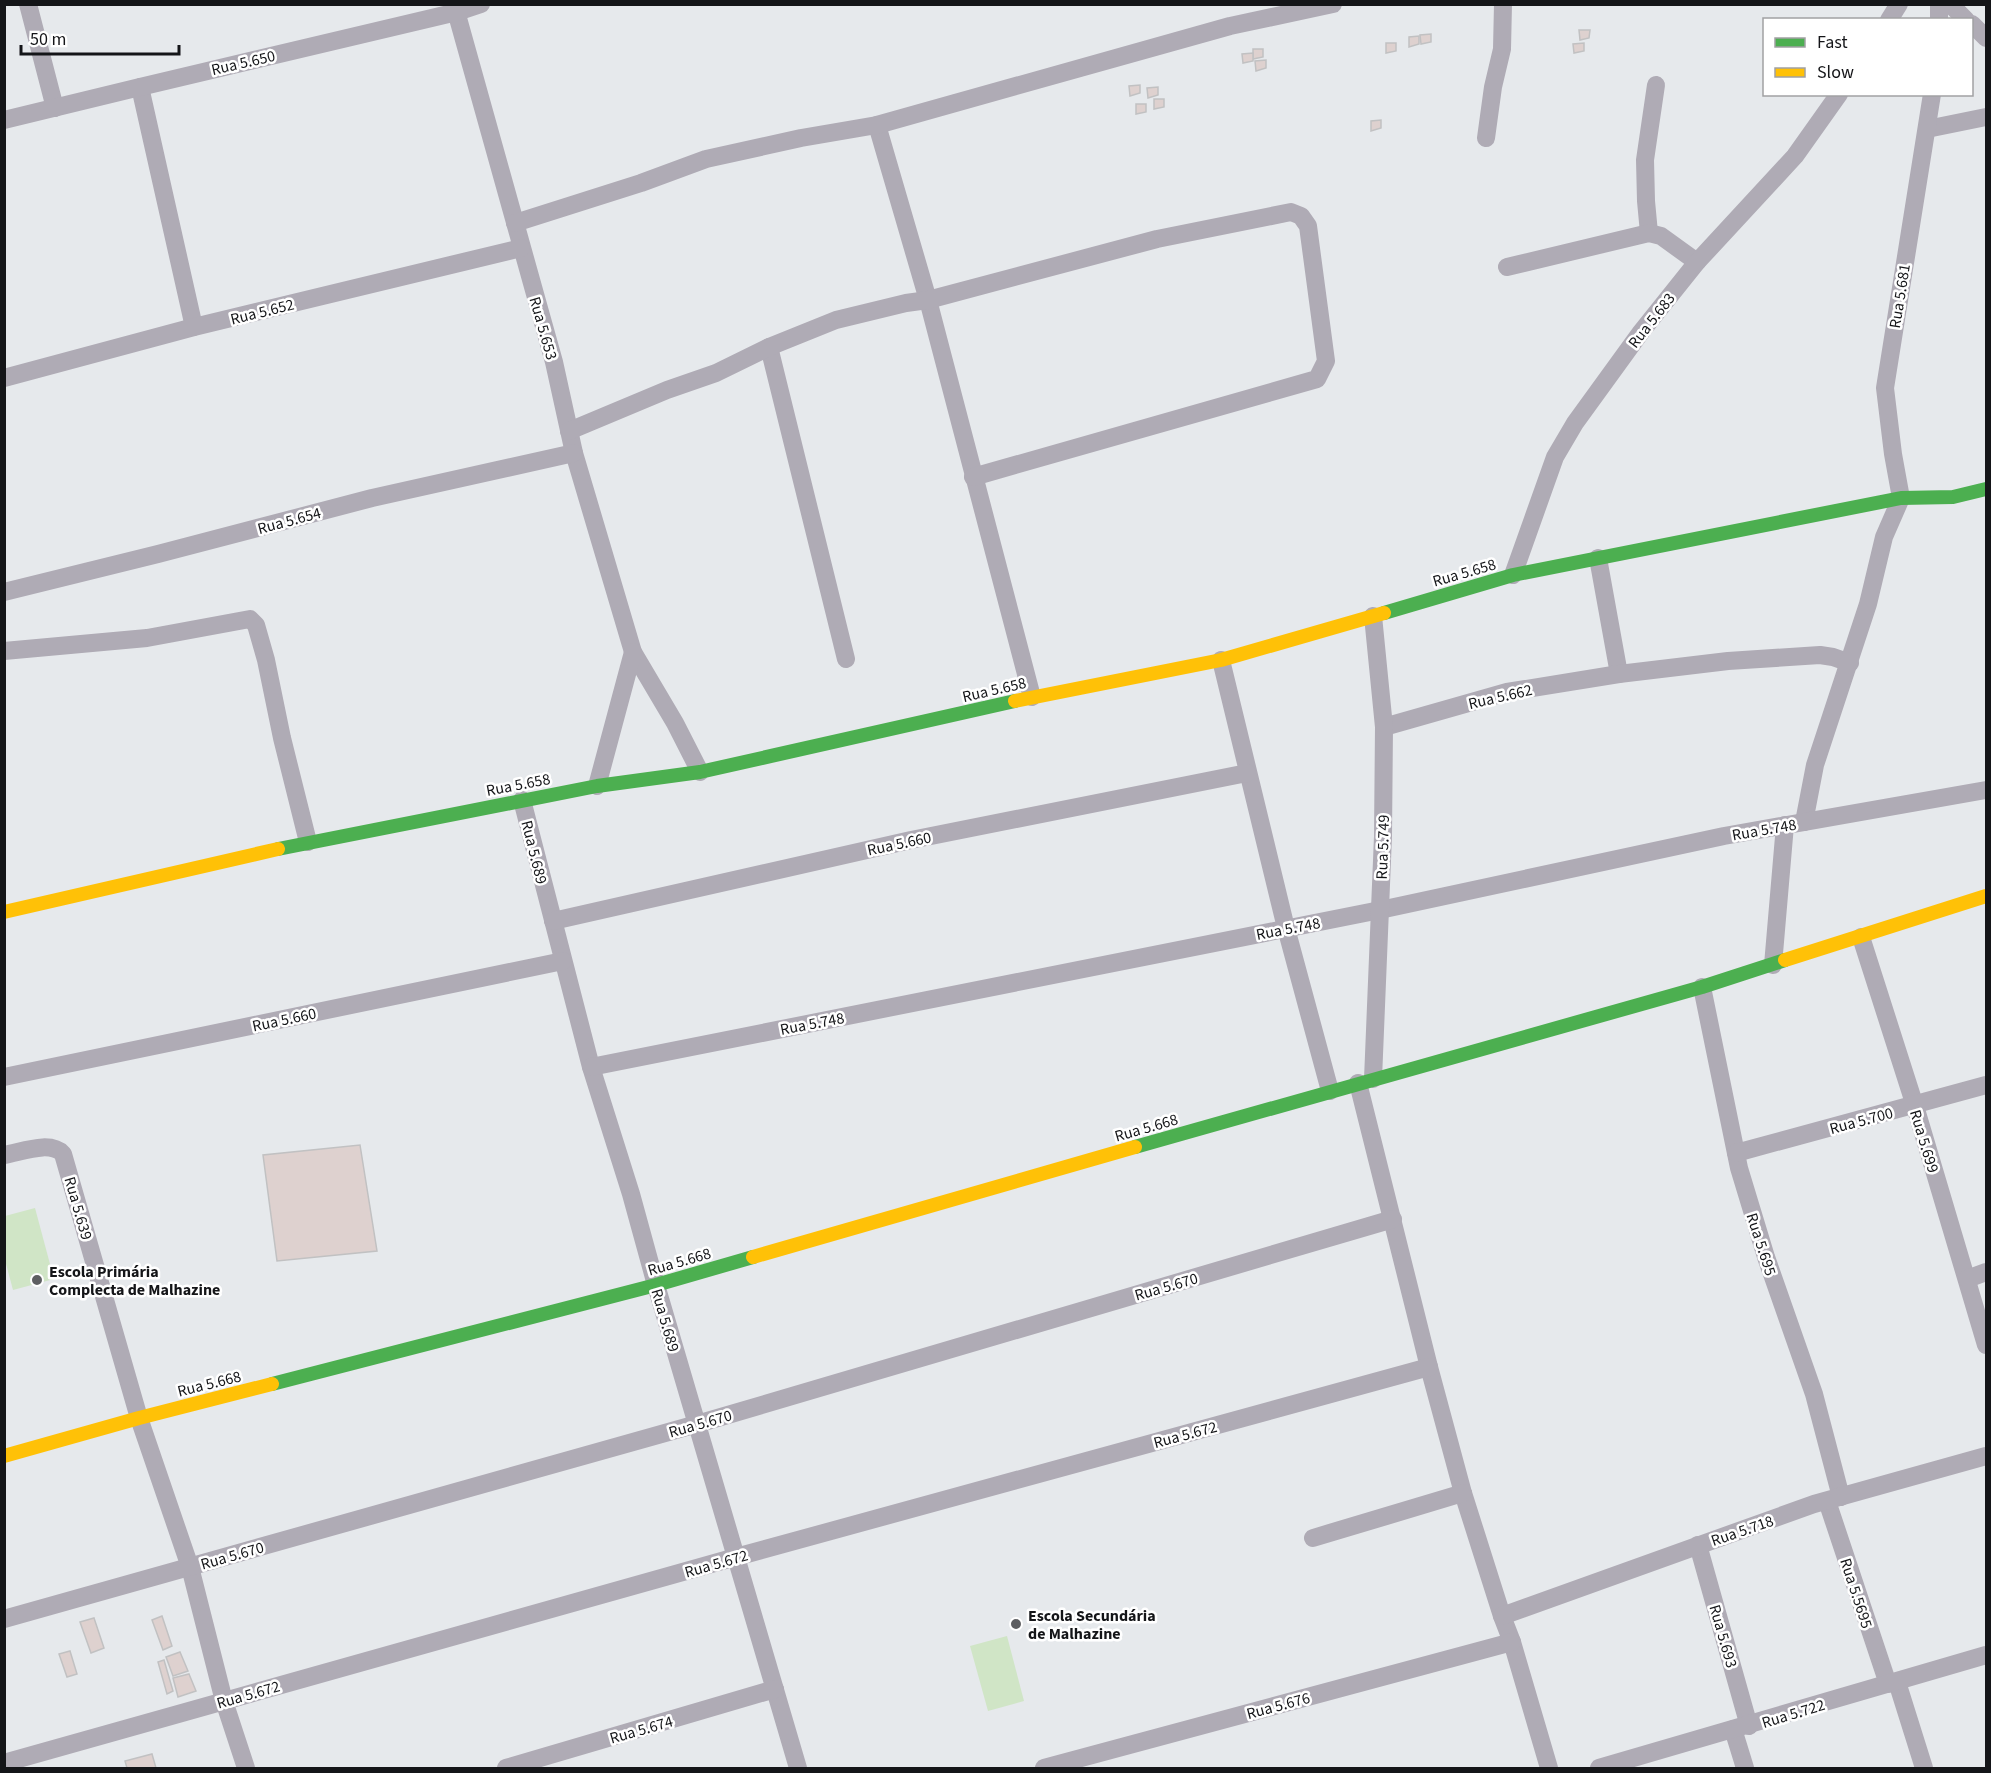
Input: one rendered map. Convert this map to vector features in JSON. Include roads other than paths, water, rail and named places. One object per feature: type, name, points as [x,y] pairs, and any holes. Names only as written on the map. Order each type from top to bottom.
[{"type":"street","points":[[28,4],[55,108]]},
{"type":"street","name":"Rua 5.650","points":[[4,120],[456,8],[481,4]]},
{"type":"street","points":[[515,223],[641,183],[706,159],[878,124],[1230,26],[1333,4]]},
{"type":"street","points":[[1486,138],[1493,87],[1502,49],[1503,4]]},
{"type":"street","points":[[1890,18],[1899,4]]},
{"type":"street","points":[[1950,4],[1964,18]]},
{"type":"street","name":"Rua 5.653","points":[[456,8],[554,362],[574,453],[633,652],[675,723],[700,772]]},
{"type":"street","points":[[1973,26],[1986,38]]},
{"type":"street","points":[[1649,232],[1645,160],[1656,85]]},
{"type":"street","points":[[140,87],[194,327]]},
{"type":"street","name":"Rua 5.683","points":[[1513,575],[1555,457],[1575,423],[1697,262],[1795,156],[1838,96]]},
{"type":"street","name":"Rua 5.681","points":[[1900,498],[1885,388],[1932,96]]},
{"type":"street","points":[[1927,129],[1986,117]]},
{"type":"street","points":[[878,124],[928,300],[1032,697]]},
{"type":"street","points":[[569,431],[667,390],[716,373],[769,346],[836,320],[928,300],[1156,239],[1290,212],[1301,216],[1308,226],[1326,361],[1317,379],[974,477]]},
{"type":"street","points":[[1507,267],[1649,232],[1661,236],[1697,262]]},
{"type":"street","name":"Rua 5.652","points":[[4,378],[194,327],[521,248]]},
{"type":"street","points":[[769,346],[846,659]]},
{"type":"street","name":"Rua 5.654","points":[[4,592],[372,498],[574,453]]},
{"type":"street","name":"Rua 5.658","points":[[4,912],[308,842],[597,786],[700,772],[1032,697],[1221,660],[1513,575],[1900,498],[1953,497],[1986,489]]},
{"type":"street","points":[[1804,822],[1815,765],[1868,604],[1884,537],[1900,498]]},
{"type":"street","points":[[1598,558],[1619,674]]},
{"type":"street","name":"Rua 5.749","points":[[1373,616],[1383,727],[1383,836],[1380,910],[1366,1081],[1393,1219],[1429,1367],[1463,1493],[1550,1768]]},
{"type":"street","points":[[4,651],[147,638],[250,619],[256,625],[266,660],[282,738],[308,842]]},
{"type":"street","points":[[597,786],[633,652]]},
{"type":"street","name":"Rua 5.662","points":[[1383,727],[1507,692],[1619,674],[1728,661],[1820,655],[1850,663]]},
{"type":"street","points":[[1221,660],[1286,928],[1330,1091]]},
{"type":"street","name":"Rua 5.660","points":[[553,921],[911,840],[1247,773]]},
{"type":"street","name":"Rua 5.748","points":[[591,1067],[1380,910],[1724,836],[1986,790]]},
{"type":"street","name":"Rua 5.689","points":[[522,800],[591,1067],[631,1194],[798,1768]]},
{"type":"street","points":[[1773,964],[1785,825]]},
{"type":"street","points":[[1366,1081],[1702,987],[1986,896]]},
{"type":"street","name":"Rua 5.699","points":[[1861,937],[1915,1106],[1986,1345]]},
{"type":"street","name":"Rua 5.660","points":[[4,1077],[563,961]]},
{"type":"street","name":"Rua 5.695","points":[[1702,987],[1738,1168],[1766,1257],[1814,1394],[1834,1499]]},
{"type":"street","name":"Rua 5.668","points":[[4,1456],[139,1418],[656,1285],[1366,1081]]},
{"type":"street","name":"Rua 5.700","points":[[1736,1154],[1986,1085]]},
{"type":"street","name":"Rua 5.639","points":[[4,1155],[48,1147],[57,1148],[63,1154],[139,1418],[190,1567],[224,1701],[246,1768]]},
{"type":"street","name":"Rua 5.670","points":[[4,1618],[697,1424],[1393,1219]]},
{"type":"street","points":[[1967,1279],[1986,1272]]},
{"type":"street","name":"Rua 5.672","points":[[4,1763],[736,1557],[1429,1367]]},
{"type":"street","name":"Rua 5.718","points":[[1502,1616],[1698,1545],[1834,1499],[1986,1456]]},
{"type":"street","points":[[1313,1538],[1463,1493]]},
{"type":"street","name":"Rua 5.5695","points":[[1834,1499],[1892,1683]]},
{"type":"street","name":"Rua 5.693","points":[[1698,1545],[1741,1728],[1745,1768]]},
{"type":"street","name":"Rua 5.676","points":[[1044,1768],[1512,1642]]},
{"type":"street","name":"Rua 5.722","points":[[1599,1768],[1986,1655]]},
{"type":"street","points":[[1892,1683],[1924,1768]]},
{"type":"street","name":"Rua 5.674","points":[[506,1768],[776,1689]]},
{"type":"place","name":"Escola Primária Complecta de Malhazine","points":[[37,1280]]},
{"type":"place","name":"Escola Secundária de Malhazine","points":[[1016,1624]]}]
